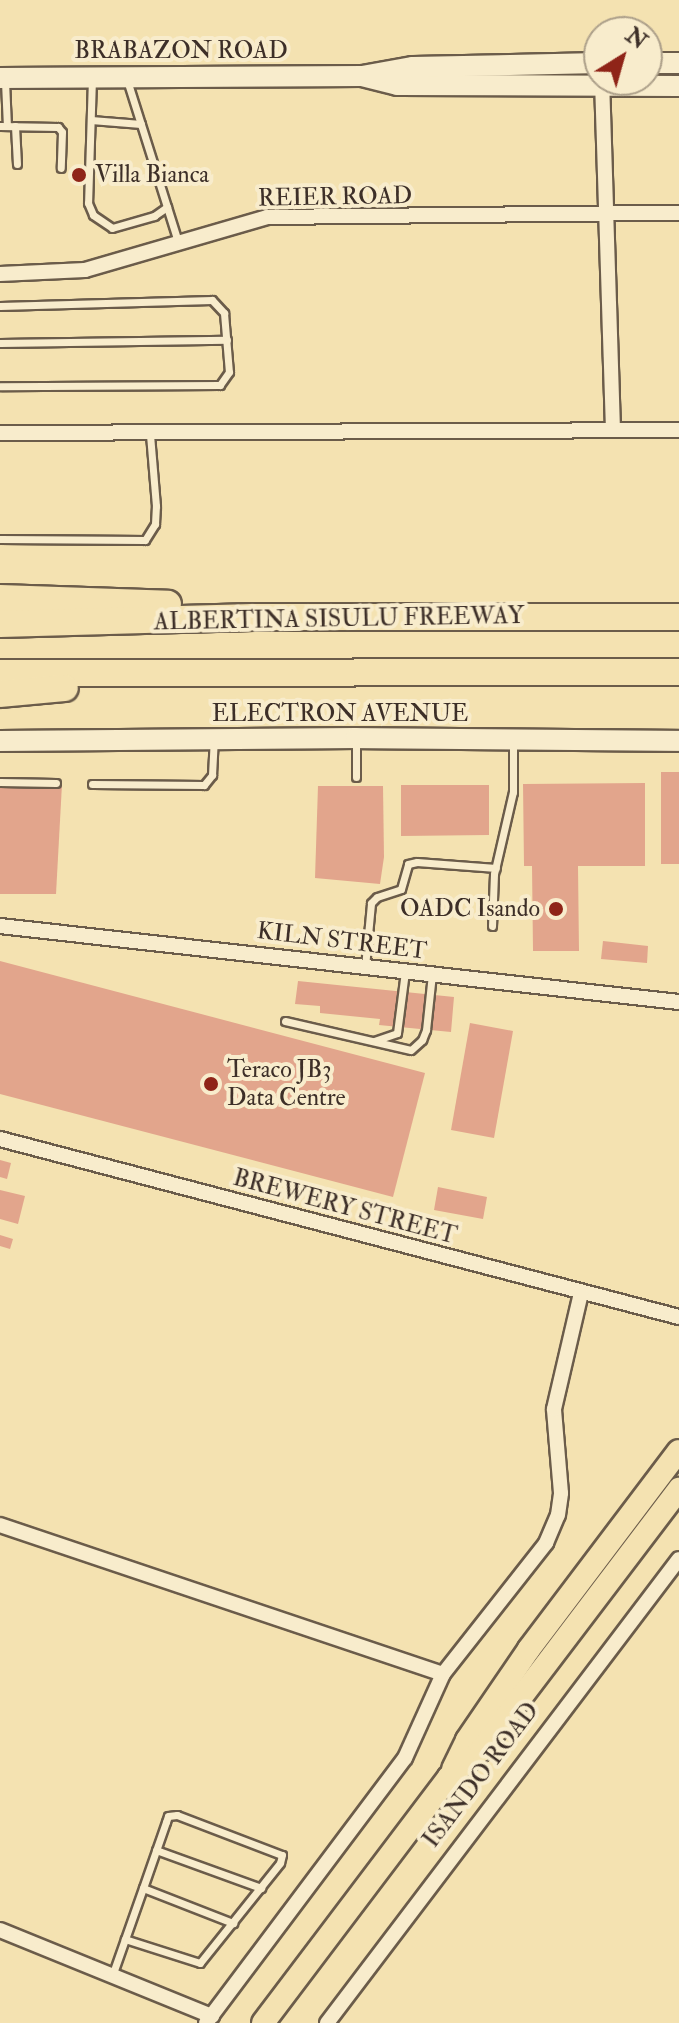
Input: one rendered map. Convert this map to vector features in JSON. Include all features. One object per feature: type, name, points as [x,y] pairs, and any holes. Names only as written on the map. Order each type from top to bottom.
[{"type":"highway","points":[[0,598],[211,606],[253,617]]},
{"type":"highway","name":"ALBERTINA SISULU FREEWAY","points":[[0,624],[253,617],[679,617]]},
{"type":"highway","points":[[0,673],[679,672]]},
{"type":"highway","points":[[0,694],[168,674]]},
{"type":"main road","name":"BRABAZON ROAD","points":[[2,78],[362,76],[413,67],[583,63]]},
{"type":"main road","name":"BRABAZON ROAD","points":[[362,76],[397,85],[583,83]]},
{"type":"main road","name":"ELECTRON AVENUE","points":[[0,741],[356,738],[679,741]]},
{"type":"main road","name":"ISANDO ROAD","points":[[263,2023],[449,1777],[467,1740],[529,1649],[679,1451]]},
{"type":"main road","name":"ISANDO ROAD","points":[[449,1777],[481,1750],[679,1489]]},
{"type":"street","points":[[602,96],[613,429]]},
{"type":"street","name":"REIER ROAD","points":[[0,274],[85,270],[267,217],[679,213]]},
{"type":"street","points":[[0,433],[150,435],[679,430]]},
{"type":"street","name":"KILN STREET","points":[[0,926],[679,1002]]},
{"type":"street","name":"BREWERY STREET","points":[[0,1139],[679,1317]]},
{"type":"street","points":[[0,1930],[209,2019],[405,1758],[443,1674],[546,1543],[558,1515],[562,1476],[554,1409],[581,1293]]},
{"type":"street","points":[[0,1525],[443,1674]]},
{"type":"street","name":"ISANDO ROAD","points":[[327,2023],[679,1559]]},
{"type":"lane","points":[[2,78],[7,126],[17,164]]},
{"type":"lane","points":[[92,78],[88,203],[93,215],[112,228],[154,216],[167,207]]},
{"type":"lane","points":[[126,78],[178,242]]},
{"type":"lane","points":[[91,120],[141,124]]},
{"type":"lane","points":[[7,126],[61,128],[61,168]]},
{"type":"lane","points":[[0,306],[212,300],[224,313],[229,372],[220,385],[0,386]]},
{"type":"lane","points":[[0,343],[227,340]]},
{"type":"lane","points":[[0,539],[145,540],[155,524],[156,506],[150,435]]},
{"type":"lane","points":[[356,738],[356,777]]},
{"type":"lane","points":[[92,784],[204,785],[212,775],[214,739]]},
{"type":"lane","points":[[492,926],[496,868],[513,792],[513,740]]},
{"type":"lane","points":[[0,782],[56,783]]},
{"type":"lane","points":[[365,967],[371,903],[377,897],[401,889],[408,864],[417,862],[496,868]]},
{"type":"lane","points":[[368,1042],[397,1033],[405,971]]},
{"type":"lane","points":[[285,1021],[402,1050],[418,1046],[426,1030],[432,974]]},
{"type":"lane","points":[[112,1976],[156,1850],[172,1814],[278,1851],[282,1859],[204,1960],[197,1964],[125,1939]]},
{"type":"lane","points":[[156,1850],[261,1888]]},
{"type":"lane","points":[[143,1888],[233,1923]]},
{"type":"building","points":[[661,772],[679,772],[679,864],[661,864]]},
{"type":"building","name":"OADC Isando","points":[[645,783],[645,866],[578,866],[579,951],[533,951],[532,866],[524,866],[523,784]]},
{"type":"building","points":[[62,784],[56,894],[0,894],[0,785]]},
{"type":"building","points":[[401,785],[489,785],[489,835],[401,836]]},
{"type":"building","points":[[318,786],[383,786],[384,857],[380,884],[315,878]]},
{"type":"building","points":[[603,941],[648,946],[647,963],[601,959]]},
{"type":"building","name":"Teraco JB3 Data Centre","points":[[0,961],[425,1073],[393,1197],[0,1094]]},
{"type":"building","points":[[298,981],[454,997],[451,1032],[379,1025],[380,1019],[320,1013],[320,1006],[295,1004]]},
{"type":"building","points":[[470,1023],[513,1031],[494,1138],[451,1130]]},
{"type":"building","points":[[0,1160],[11,1163],[7,1179],[0,1177]]},
{"type":"building","points":[[438,1187],[487,1197],[483,1219],[434,1210]]},
{"type":"building","points":[[0,1190],[25,1196],[18,1224],[0,1219]]},
{"type":"building","points":[[0,1235],[13,1239],[10,1249],[0,1246]]},
{"type":"place","name":"Villa Bianca","points":[[79,175]]},
{"type":"place","name":"OADC Isando","points":[[556,909]]},
{"type":"place","name":"Teraco JB3 Data Centre","points":[[211,1084]]}]
